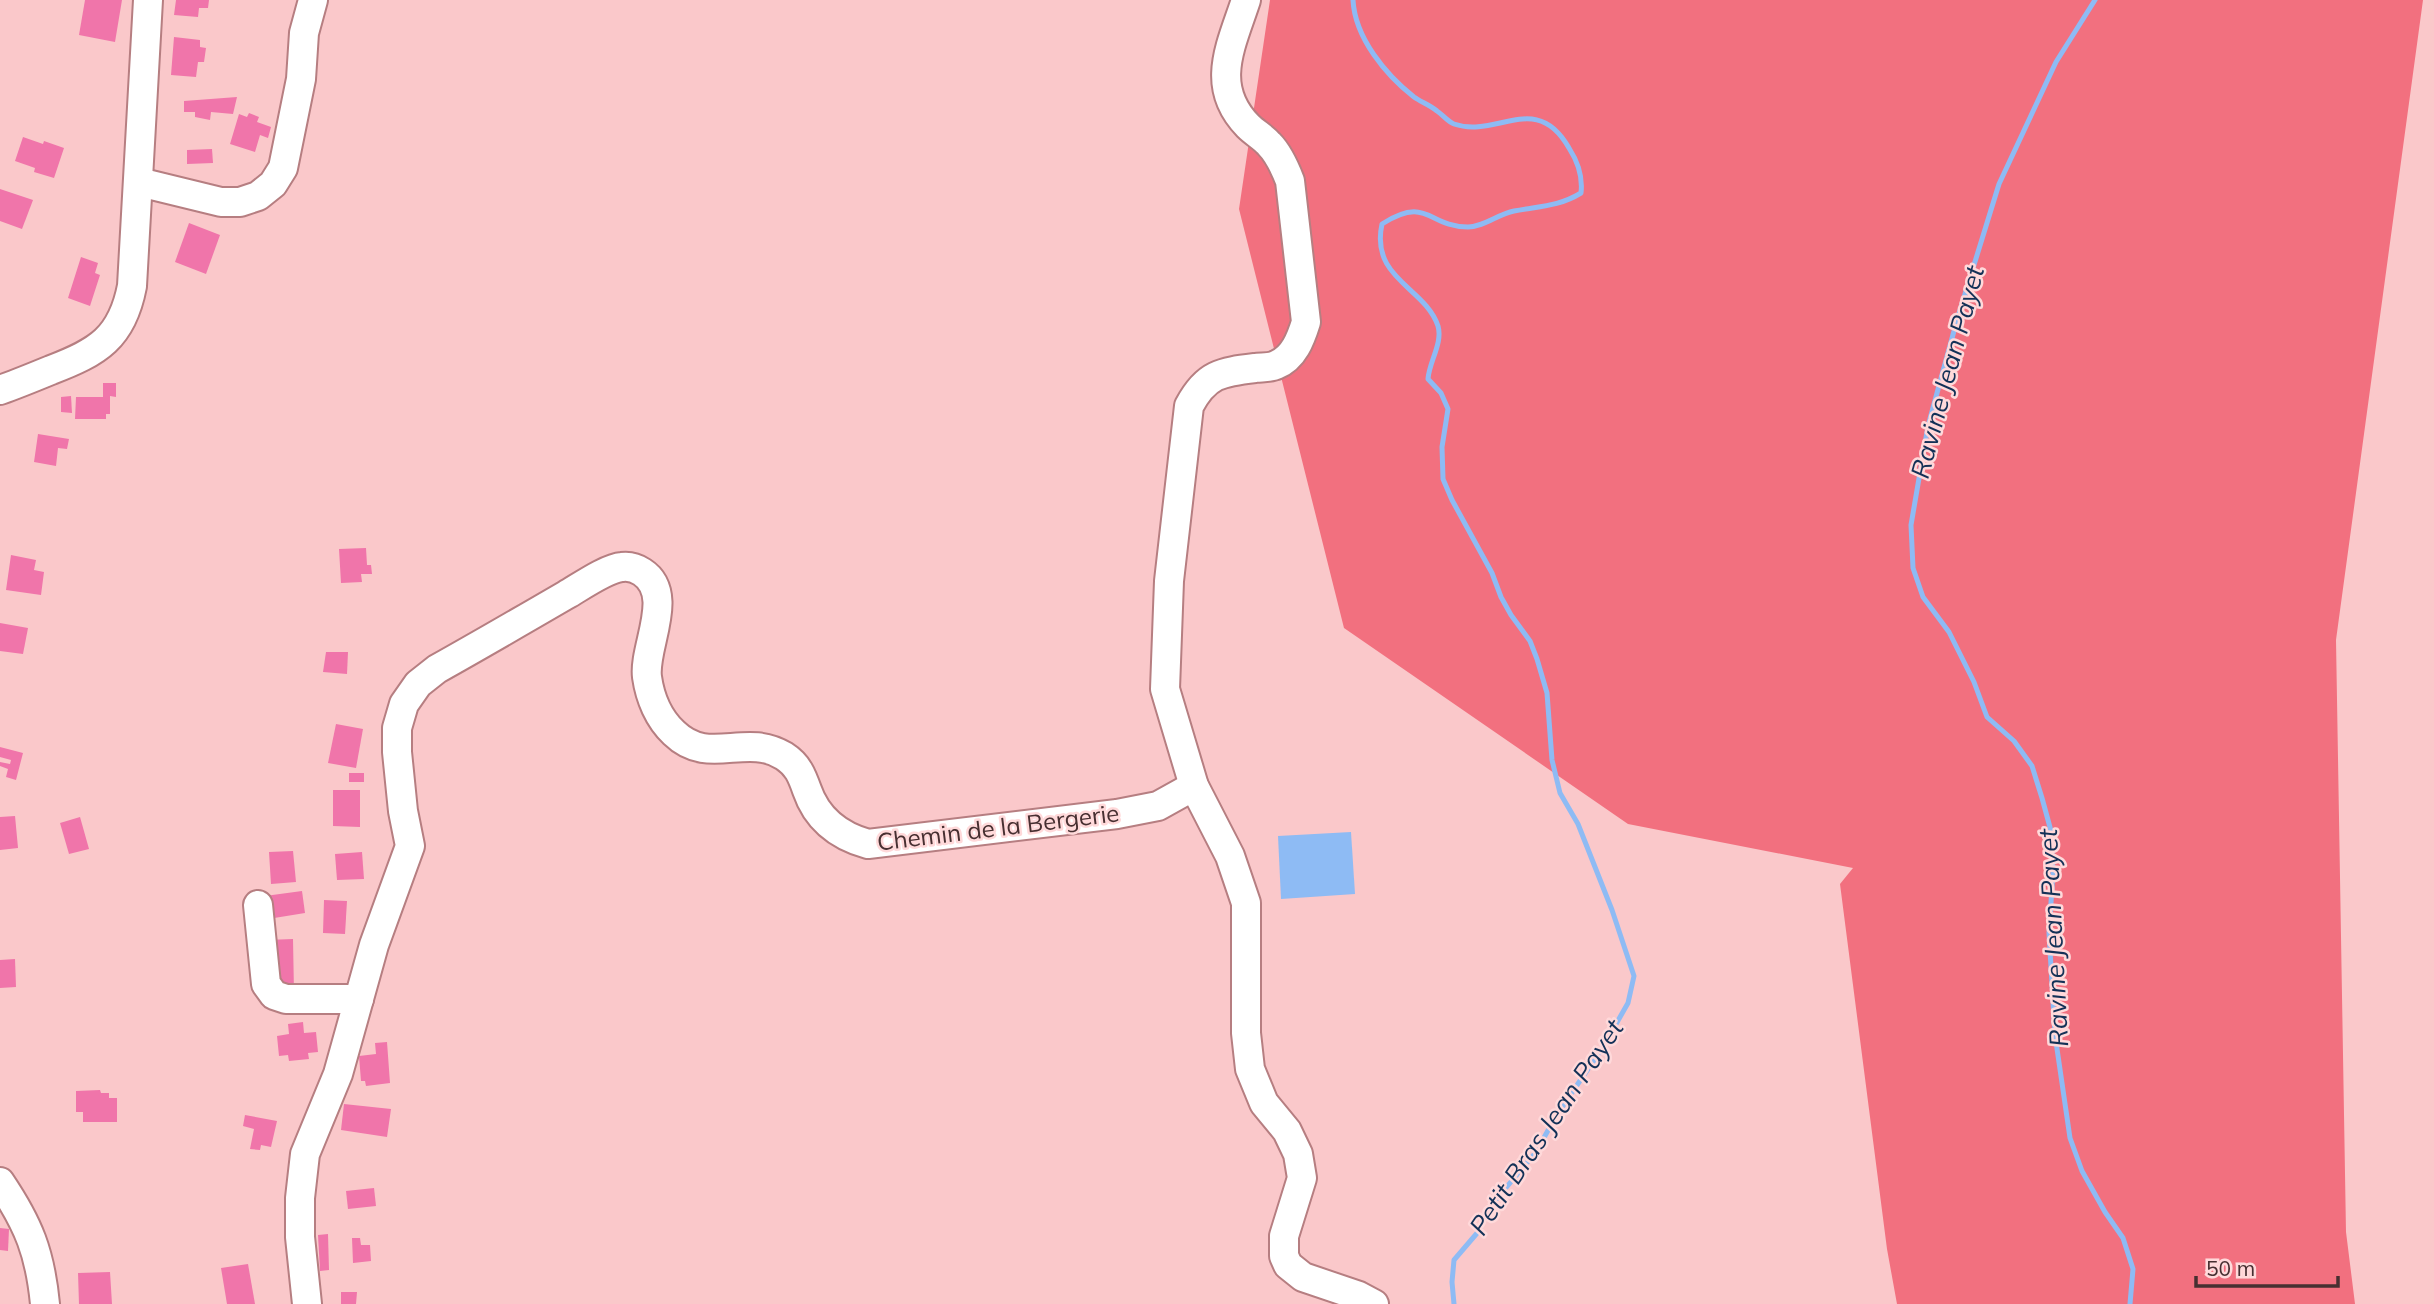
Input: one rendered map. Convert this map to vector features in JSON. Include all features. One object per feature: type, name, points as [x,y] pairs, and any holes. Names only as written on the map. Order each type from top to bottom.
[{"type":"street","points":[[2,396],[82,358],[101,345],[117,328],[127,309],[132,285],[139,182],[148,0]]},
{"type":"street","points":[[139,182],[221,202],[240,202],[258,196],[273,184],[283,168],[302,79],[304,33],[313,0]]},
{"type":"street","points":[[1246,0],[1227,58],[1225,78],[1229,98],[1238,115],[1269,143],[1282,161],[1290,181],[1306,322],[1290,355],[1276,365],[1225,372],[1210,379],[1197,391],[1189,406],[1169,582],[1165,689],[1194,786],[1230,856],[1246,903],[1246,1033],[1250,1069],[1264,1103],[1287,1131],[1298,1154],[1302,1178],[1284,1236],[1284,1256],[1288,1265],[1303,1277],[1359,1296],[1374,1304]]},
{"type":"street","name":"Chemin de la Bergerie","points":[[359,999],[374,945],[410,846],[403,811],[397,752],[397,728],[404,704],[418,684],[437,669],[586,583],[619,567],[629,567],[648,576],[657,594],[646,674],[652,701],[666,724],[683,740],[706,749],[722,750],[742,745],[763,747],[783,755],[795,764],[804,777],[818,812],[832,828],[852,840],[867,844],[1117,814],[1158,806],[1194,786]]},
{"type":"street","points":[[258,905],[267,984],[274,995],[286,999],[359,999],[338,1074],[305,1154],[300,1198],[300,1237],[307,1304]]},
{"type":"street","points":[[0,1182],[31,1236],[38,1255],[45,1304]]},
{"type":"shaded area","points":[[1270,0],[2423,0],[2336,640],[2346,1232],[2355,1304],[1897,1304],[1887,1249],[1840,884],[1853,868],[1628,824],[1344,628],[1239,209]]},
{"type":"water","points":[[1351,832],[1355,894],[1281,899],[1278,836]]},
{"type":"building","points":[[85,0],[122,0],[115,42],[79,35]]},
{"type":"building","points":[[176,0],[209,0],[208,8],[199,8],[198,17],[174,15]]},
{"type":"building","points":[[174,37],[200,40],[200,47],[206,48],[204,62],[198,62],[196,77],[171,75]]},
{"type":"building","points":[[237,97],[233,114],[211,112],[210,120],[195,117],[195,112],[184,112],[184,101]]},
{"type":"building","points":[[249,113],[259,117],[257,122],[271,127],[268,138],[260,135],[255,152],[230,144],[239,114],[247,117]]},
{"type":"building","points":[[23,137],[64,148],[54,178],[34,172],[35,168],[15,161]]},
{"type":"building","points":[[212,149],[213,163],[187,164],[187,150]]},
{"type":"building","points":[[0,189],[33,200],[22,229],[0,221]]},
{"type":"building","points":[[189,223],[220,235],[206,274],[175,262]]},
{"type":"building","points":[[81,257],[98,263],[95,273],[100,275],[90,306],[68,298]]},
{"type":"building","points":[[103,383],[116,383],[116,397],[110,396],[110,414],[106,414],[106,419],[75,419],[76,397],[103,397]]},
{"type":"building","points":[[71,396],[72,413],[61,412],[61,397]]},
{"type":"building","points":[[38,434],[69,439],[67,449],[58,448],[56,466],[34,462]]},
{"type":"building","points":[[366,548],[367,565],[371,565],[372,574],[361,574],[362,582],[341,583],[339,549]]},
{"type":"building","points":[[11,555],[36,560],[34,570],[44,572],[41,595],[6,590]]},
{"type":"building","points":[[0,623],[28,628],[23,654],[0,651]]},
{"type":"building","points":[[326,652],[348,652],[347,674],[323,672]]},
{"type":"building","points":[[336,724],[363,729],[356,768],[328,763]]},
{"type":"building","points":[[0,747],[23,753],[16,780],[6,777],[8,769],[0,766],[0,762],[10,764],[11,760],[0,757]]},
{"type":"building","points":[[349,773],[364,773],[364,782],[349,782]]},
{"type":"building","points":[[333,790],[360,790],[360,827],[333,826]]},
{"type":"building","points":[[15,816],[18,848],[0,850],[0,817]]},
{"type":"building","points":[[80,817],[89,849],[69,854],[60,823]]},
{"type":"building","points":[[293,851],[296,882],[271,884],[269,852]]},
{"type":"building","points":[[362,852],[364,879],[337,880],[335,854]]},
{"type":"building","points":[[302,891],[305,913],[268,919],[265,896]]},
{"type":"building","points":[[324,900],[347,901],[345,934],[323,933]]},
{"type":"building","points":[[293,939],[294,993],[281,993],[281,976],[267,976],[267,940]]},
{"type":"building","points":[[15,959],[16,987],[0,988],[0,960]]},
{"type":"building","points":[[303,1022],[304,1033],[316,1032],[318,1052],[308,1053],[309,1059],[289,1061],[288,1055],[279,1056],[277,1036],[289,1034],[288,1024]]},
{"type":"building","points":[[387,1042],[390,1083],[366,1086],[365,1081],[361,1081],[359,1056],[376,1054],[375,1043]]},
{"type":"building","points":[[100,1090],[101,1093],[109,1093],[109,1098],[117,1098],[117,1122],[83,1122],[83,1112],[76,1112],[76,1091]]},
{"type":"building","points":[[344,1104],[391,1109],[387,1137],[341,1130]]},
{"type":"building","points":[[245,1115],[277,1121],[271,1147],[261,1145],[260,1150],[250,1149],[254,1129],[243,1126]]},
{"type":"building","points":[[374,1188],[376,1206],[348,1209],[346,1191]]},
{"type":"building","points":[[0,1228],[9,1229],[8,1251],[0,1250]]},
{"type":"building","points":[[328,1234],[329,1270],[320,1271],[318,1235]]},
{"type":"building","points":[[352,1238],[360,1238],[361,1245],[370,1245],[371,1261],[353,1263]]},
{"type":"building","points":[[248,1264],[255,1304],[227,1304],[221,1268]]},
{"type":"building","points":[[110,1272],[112,1304],[79,1304],[78,1273]]},
{"type":"building","points":[[341,1292],[357,1292],[356,1304],[341,1304]]},
{"type":"waterway","name":"Petit Bras Jean Payet","points":[[1353,0],[1359,28],[1366,42],[1383,67],[1414,97],[1454,124],[1470,127],[1529,119],[1543,122],[1556,131],[1569,148],[1581,181],[1581,193],[1573,198],[1508,213],[1474,226],[1455,226],[1419,212],[1409,212],[1382,224],[1380,243],[1384,258],[1391,270],[1422,301],[1438,326],[1439,339],[1428,379],[1441,393],[1448,409],[1442,447],[1443,479],[1492,573],[1501,597],[1530,641],[1537,659],[1547,693],[1552,760],[1560,793],[1578,824],[1612,910],[1634,976],[1628,1003],[1603,1047],[1556,1116],[1536,1152],[1489,1208],[1478,1232],[1454,1260],[1454,1304]]},
{"type":"waterway","name":"Ravine Jean Payet","points":[[2095,0],[2056,62],[1999,184],[1928,426],[1911,525],[1913,568],[1923,597],[1949,632],[1974,682],[1987,717],[2014,741],[2032,766],[2042,798],[2051,831],[2053,872],[2049,933],[2055,1035],[2070,1138],[2082,1171],[2123,1238],[2133,1269],[2130,1304]]}]
